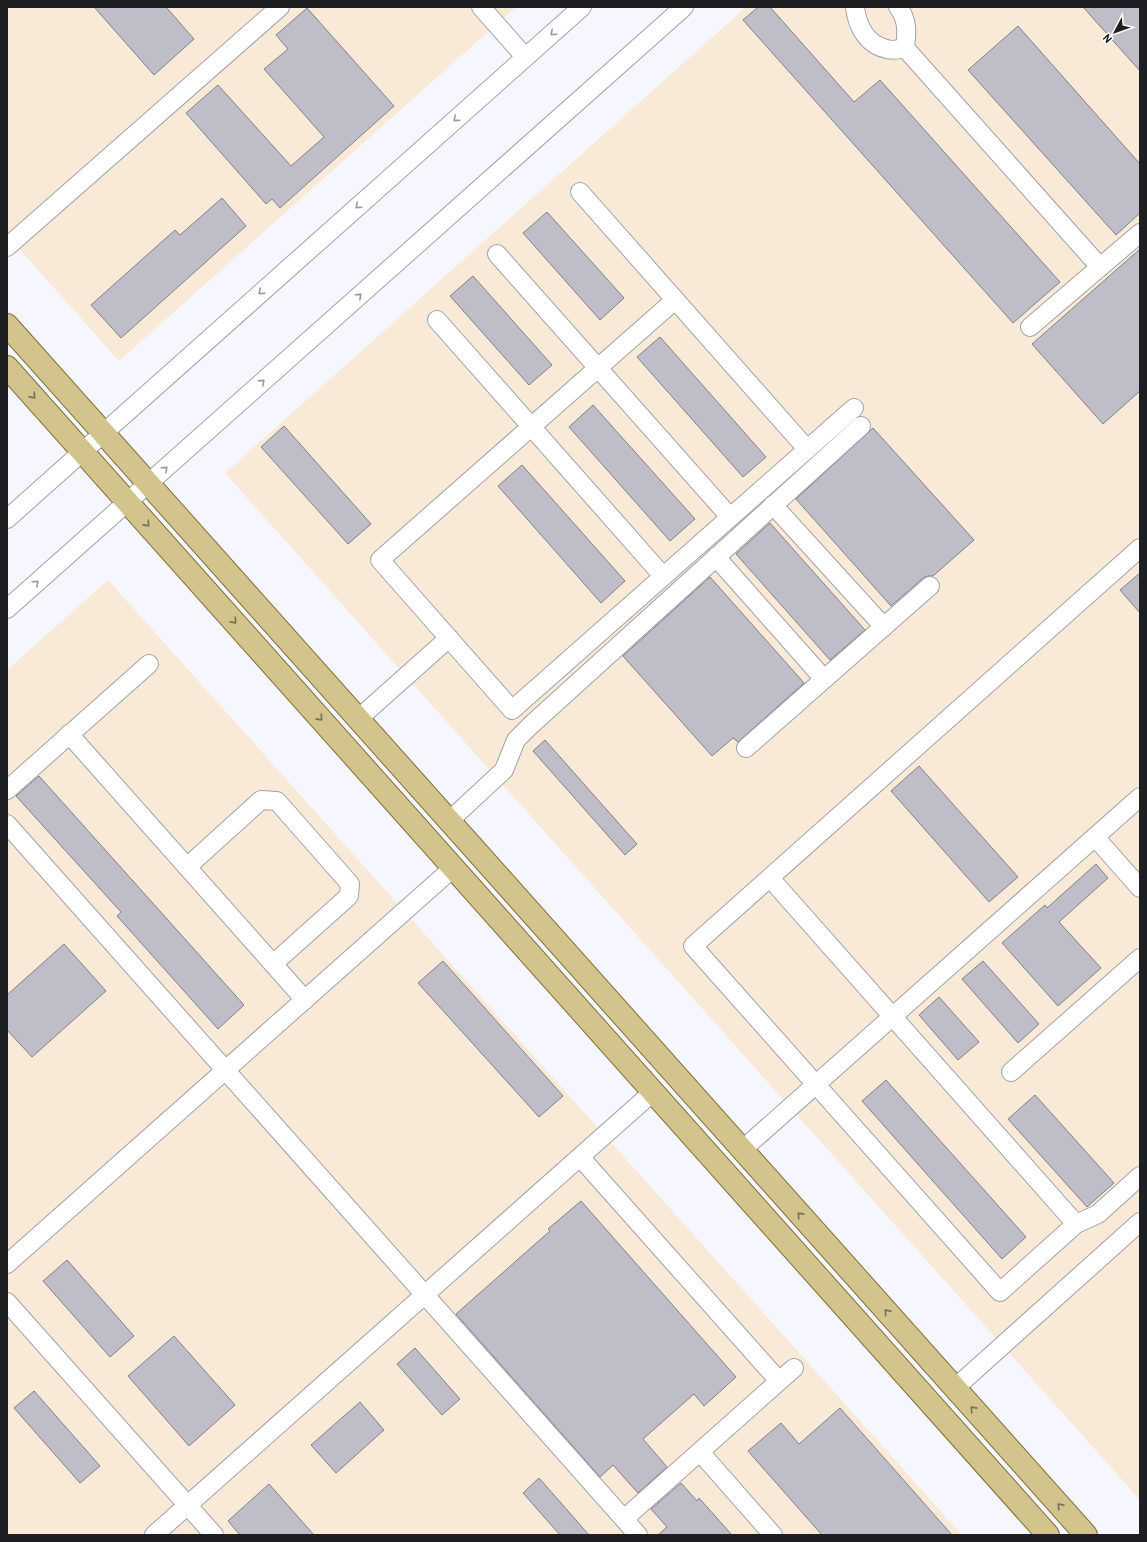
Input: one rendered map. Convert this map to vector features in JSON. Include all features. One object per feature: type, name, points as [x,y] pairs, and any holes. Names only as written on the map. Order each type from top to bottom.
[{"type":"main road","points":[[7,325],[1086,1535]]},
{"type":"main road","points":[[7,367],[1048,1535]]},
{"type":"street","points":[[7,247],[280,7]]},
{"type":"street","points":[[481,7],[525,57]]},
{"type":"street","points":[[7,519],[582,7]]},
{"type":"street","points":[[7,609],[684,7]]},
{"type":"street","points":[[855,7],[859,25],[866,37],[875,45],[888,50],[905,48]]},
{"type":"street","points":[[898,7],[905,19],[907,30],[905,48],[1100,267]]},
{"type":"street","points":[[580,192],[807,449]]},
{"type":"street","points":[[1030,327],[1140,233]]},
{"type":"street","points":[[497,254],[730,517]]},
{"type":"street","points":[[675,300],[380,560],[512,710],[854,408]]},
{"type":"street","points":[[437,320],[663,576]]},
{"type":"street","points":[[449,821],[504,770],[516,740],[531,724],[861,426]]},
{"type":"street","points":[[773,505],[884,627]]},
{"type":"street","points":[[1140,548],[693,946],[1000,1292],[1076,1224],[1098,1214],[1140,1176]]},
{"type":"street","points":[[716,557],[824,679]]},
{"type":"street","points":[[746,748],[930,586]]},
{"type":"street","points":[[358,719],[449,638]]},
{"type":"street","points":[[7,790],[149,664]]},
{"type":"street","points":[[69,734],[305,1000]]},
{"type":"street","points":[[742,1150],[1140,797]]},
{"type":"street","points":[[187,867],[261,800],[277,801],[350,884],[349,896],[273,964]]},
{"type":"street","points":[[7,824],[638,1535]]},
{"type":"street","points":[[1095,837],[1140,888]]},
{"type":"street","points":[[7,1264],[453,868]]},
{"type":"street","points":[[770,878],[1076,1224]]},
{"type":"street","points":[[1012,1072],[1140,958]]},
{"type":"street","points":[[154,1535],[653,1092]]},
{"type":"street","points":[[580,1157],[779,1381]]},
{"type":"street","points":[[955,1388],[1140,1222]]},
{"type":"street","points":[[7,1302],[214,1535]]},
{"type":"street","points":[[624,1519],[794,1368]]},
{"type":"street","points":[[700,1452],[773,1535]]},
{"type":"shaded area","points":[[7,7],[516,7],[119,361],[7,235]]},
{"type":"shaded area","points":[[746,7],[1140,7],[1140,1500],[225,473]]},
{"type":"shaded area","points":[[108,580],[962,1535],[7,1535],[7,670]]},
{"type":"building","points":[[94,7],[166,7],[194,39],[154,75]]},
{"type":"building","points":[[758,7],[770,7],[854,102],[880,80],[1060,282],[1013,323],[743,20]]},
{"type":"building","points":[[1083,7],[1140,7],[1140,71]]},
{"type":"building","points":[[307,8],[394,106],[280,208],[272,199],[266,204],[186,113],[218,85],[291,166],[324,137],[264,69],[288,49],[276,35]]},
{"type":"building","points":[[1018,26],[1140,164],[1140,213],[1116,235],[968,70]]},
{"type":"building","points":[[222,198],[246,226],[121,338],[91,305],[175,230],[180,235]]},
{"type":"building","points":[[547,212],[624,298],[600,320],[523,233]]},
{"type":"building","points":[[1140,249],[1140,391],[1103,424],[1032,344]]},
{"type":"building","points":[[473,276],[552,365],[529,385],[450,296]]},
{"type":"building","points":[[660,337],[766,457],[743,477],[637,357]]},
{"type":"building","points":[[593,405],[695,519],[670,541],[569,427]]},
{"type":"building","points":[[284,426],[371,524],[348,544],[261,447]]},
{"type":"building","points":[[873,428],[974,540],[933,576],[923,578],[891,606],[796,499]]},
{"type":"building","points":[[522,465],[625,581],[601,603],[498,486]]},
{"type":"building","points":[[770,523],[865,630],[830,660],[736,554]]},
{"type":"building","points":[[1140,573],[1140,613],[1120,590]]},
{"type":"building","points":[[710,577],[804,683],[738,742],[733,738],[712,756],[623,656]]},
{"type":"building","points":[[545,740],[637,844],[625,855],[533,751]]},
{"type":"building","points":[[919,766],[1018,877],[989,902],[891,791]]},
{"type":"building","points":[[39,776],[244,1005],[218,1029],[117,916],[121,912],[16,796]]},
{"type":"building","points":[[1096,864],[1108,878],[1059,922],[1101,968],[1058,1006],[1002,943],[1045,905],[1047,908]]},
{"type":"building","points":[[64,944],[106,991],[32,1057],[7,1030],[7,995]]},
{"type":"building","points":[[443,961],[563,1096],[539,1117],[418,983]]},
{"type":"building","points":[[983,961],[1039,1024],[1018,1043],[962,979]]},
{"type":"building","points":[[939,997],[979,1042],[958,1060],[919,1015]]},
{"type":"building","points":[[886,1080],[1026,1237],[1002,1259],[862,1101]]},
{"type":"building","points":[[1035,1095],[1114,1183],[1087,1207],[1008,1119]]},
{"type":"building","points":[[581,1201],[736,1377],[704,1406],[694,1394],[643,1439],[667,1467],[638,1493],[613,1465],[600,1477],[456,1314],[550,1231],[548,1229]]},
{"type":"building","points":[[67,1260],[134,1336],[110,1357],[43,1281]]},
{"type":"building","points":[[174,1336],[235,1405],[189,1446],[128,1376]]},
{"type":"building","points":[[415,1348],[460,1399],[442,1415],[397,1364]]},
{"type":"building","points":[[34,1391],[100,1466],[80,1483],[14,1408]]},
{"type":"building","points":[[360,1402],[384,1430],[336,1473],[311,1445]]},
{"type":"building","points":[[840,1408],[952,1535],[822,1535],[748,1451],[781,1423],[799,1444]]},
{"type":"building","points":[[539,1478],[589,1535],[560,1535],[523,1493]]},
{"type":"building","points":[[681,1483],[697,1501],[699,1498],[732,1535],[658,1535],[667,1527],[651,1509]]},
{"type":"building","points":[[269,1484],[314,1535],[240,1535],[228,1521]]}]
